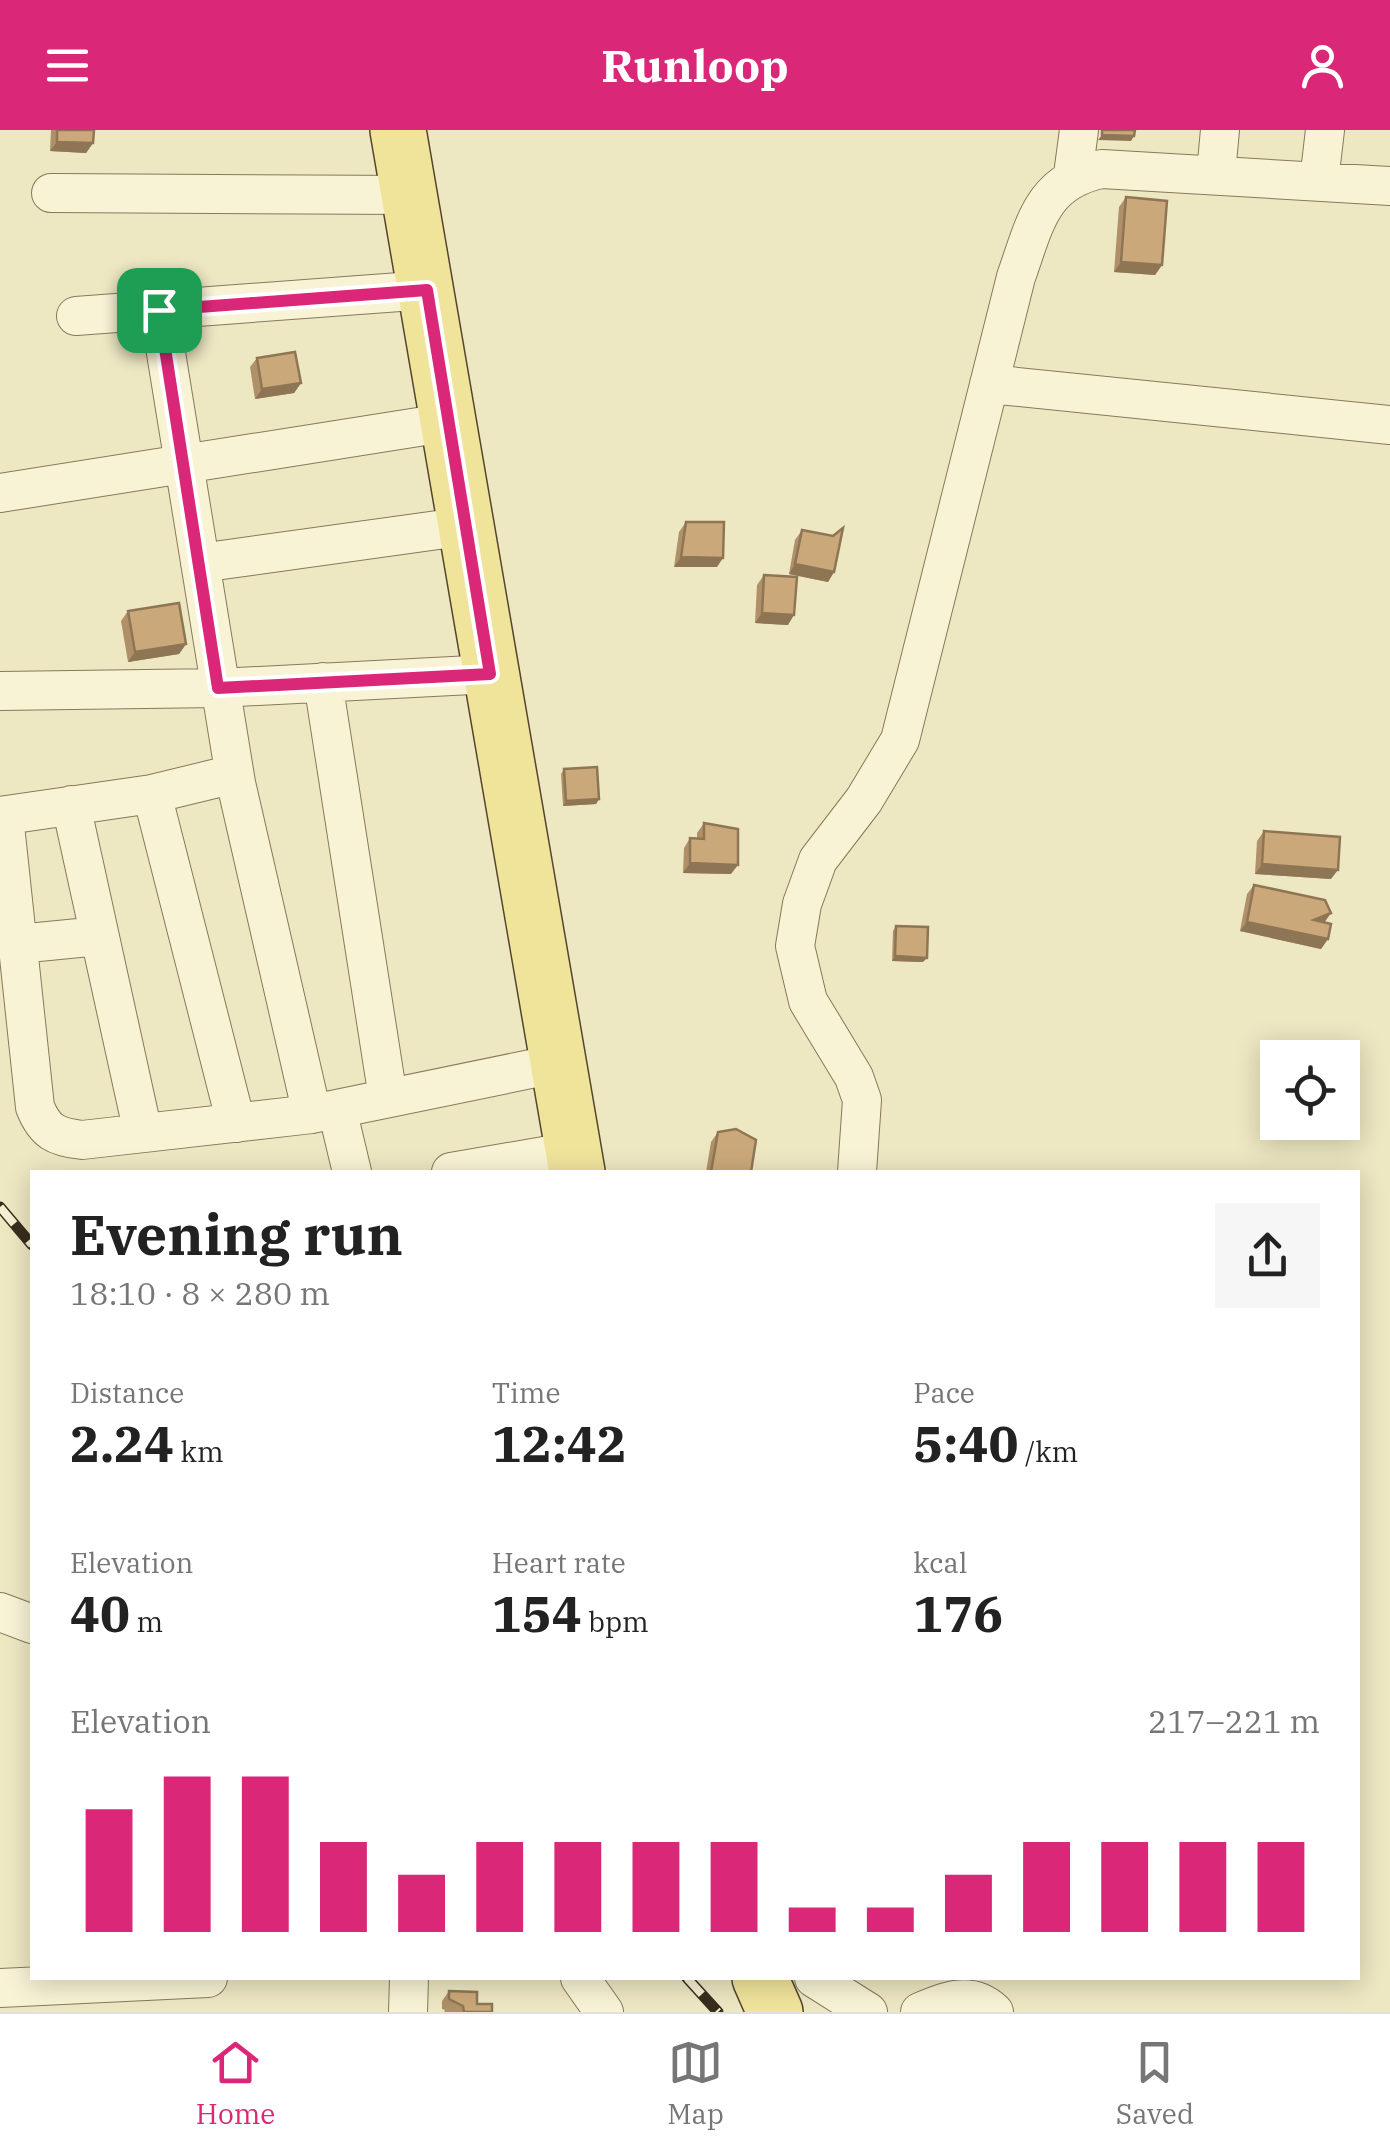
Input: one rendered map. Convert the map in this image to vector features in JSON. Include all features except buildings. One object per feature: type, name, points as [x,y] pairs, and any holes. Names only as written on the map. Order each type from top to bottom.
[{"type":"main road","points":[[398,130],[575,1162]]},
{"type":"main road","points":[[761,1980],[775,2012]]},
{"type":"street","points":[[1073,174],[1079,130]]},
{"type":"street","points":[[1216,173],[1220,130]]},
{"type":"street","points":[[1319,181],[1325,130]]},
{"type":"street","points":[[857,1170],[862,1100],[854,1076],[808,1000],[795,946],[802,904],[818,860],[864,800],[900,740],[1016,276],[1036,221],[1054,189],[1073,174],[1102,169],[1390,186]]},
{"type":"street","points":[[51,192],[410,195]]},
{"type":"street","points":[[76,316],[427,290]]},
{"type":"street","points":[[159,310],[234,774],[325,1111],[351,1170]]},
{"type":"street","points":[[989,384],[1390,425]]},
{"type":"street","points":[[0,493],[450,422]]},
{"type":"street","points":[[200,562],[467,526]]},
{"type":"street","points":[[0,691],[218,688],[490,674]]},
{"type":"street","points":[[323,682],[388,1098]]},
{"type":"street","points":[[234,774],[152,794],[2,816],[35,1107],[42,1125],[56,1137],[82,1140],[143,1134],[325,1111],[560,1062]]},
{"type":"street","points":[[152,794],[236,1122]]},
{"type":"street","points":[[71,805],[143,1134]]},
{"type":"street","points":[[18,944],[100,936]]},
{"type":"street","points":[[476,1170],[575,1162]]},
{"type":"street","points":[[0,1612],[30,1623]]},
{"type":"street","points":[[0,1988],[140,1980]]},
{"type":"street","points":[[408,2012],[409,1980]]},
{"type":"street","points":[[817,1980],[868,2012]]},
{"type":"street","points":[[920,2012],[946,2001],[969,1998],[994,2012]]},
{"type":"railway","points":[[0,1207],[30,1243]]},
{"type":"railway","points":[[689,1980],[718,2012]]},
{"type":"route","points":[[427,290],[490,674],[218,688],[159,310],[427,290]]}]
